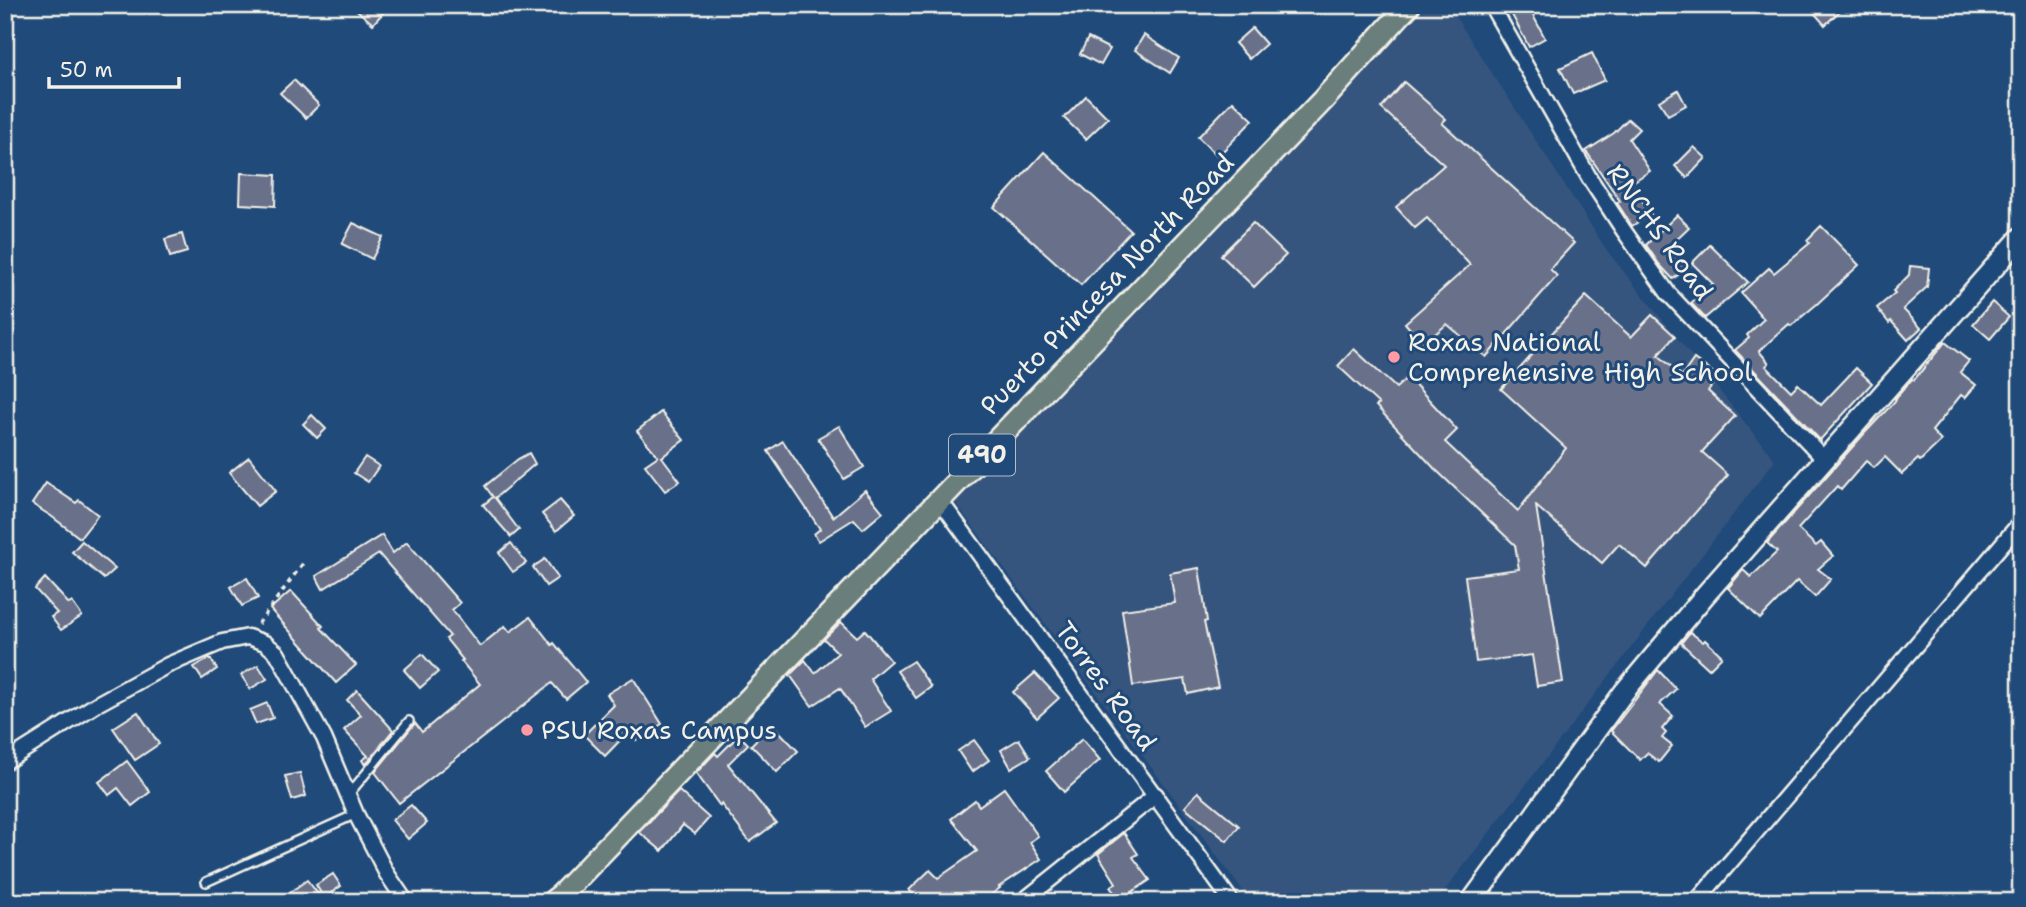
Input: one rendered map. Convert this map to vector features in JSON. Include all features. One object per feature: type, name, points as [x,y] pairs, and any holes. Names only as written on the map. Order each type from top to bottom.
[{"type":"main road","name":"Puerto Princesa North Road","points":[[560,899],[1313,110],[1409,5]]},
{"type":"street","name":"RNCHS Road","points":[[1491,5],[1590,178],[1668,293],[1825,460]]},
{"type":"street","points":[[1471,902],[1624,692],[1705,595],[2021,237]]},
{"type":"street","name":"Torres Road","points":[[940,499],[1232,902]]},
{"type":"street","points":[[1696,902],[2021,522]]},
{"type":"street","points":[[5,762],[97,704],[168,665],[222,642],[248,637],[265,643],[277,653],[324,738],[356,814],[405,902]]},
{"type":"street","points":[[1022,902],[1156,795]]},
{"type":"lane","points":[[349,794],[409,720]]},
{"type":"lane","points":[[206,882],[356,814]]},
{"type":"path","points":[[248,637],[304,562]]},
{"type":"shaded area","name":"Roxas National Comprehensive High School","points":[[1427,5],[1448,5],[1608,252],[1775,460],[1436,902],[1251,902],[955,502],[1196,253]]},
{"type":"building","points":[[351,5],[390,5],[373,24]]},
{"type":"building","points":[[1807,5],[1846,5],[1825,25]]},
{"type":"building","points":[[1528,6],[1545,38],[1529,47],[1512,15]]},
{"type":"building","points":[[1252,28],[1266,44],[1249,59],[1235,43]]},
{"type":"building","points":[[1144,35],[1179,58],[1170,73],[1135,50]]},
{"type":"building","points":[[1088,38],[1110,49],[1101,65],[1080,54]]},
{"type":"building","points":[[1592,53],[1605,80],[1573,94],[1560,68]]},
{"type":"building","points":[[294,80],[319,105],[306,118],[280,93]]},
{"type":"building","points":[[1404,82],[1446,119],[1442,123],[1574,243],[1550,269],[1557,276],[1486,357],[1447,324],[1423,344],[1405,323],[1470,265],[1427,218],[1415,228],[1396,207],[1444,165],[1381,108]]},
{"type":"building","points":[[1678,90],[1686,105],[1668,115],[1659,101]]},
{"type":"building","points":[[1086,96],[1108,118],[1086,139],[1064,118]]},
{"type":"building","points":[[1233,101],[1253,120],[1218,156],[1198,137]]},
{"type":"building","points":[[1628,119],[1639,129],[1629,139],[1650,171],[1631,183],[1651,214],[1632,226],[1617,203],[1620,201],[1586,151],[1614,133]]},
{"type":"building","points":[[1694,147],[1706,158],[1687,178],[1675,166]]},
{"type":"building","points":[[1044,152],[1131,231],[1081,285],[994,207]]},
{"type":"building","points":[[241,173],[276,175],[275,206],[240,204]]},
{"type":"building","points":[[1677,215],[1689,227],[1670,245],[1690,266],[1673,279],[1646,245]]},
{"type":"building","points":[[353,223],[383,237],[372,259],[342,244]]},
{"type":"building","points":[[1253,223],[1286,255],[1254,287],[1221,255]]},
{"type":"building","points":[[1821,226],[1859,265],[1817,304],[1759,351],[1769,363],[1766,366],[1791,391],[1798,384],[1821,405],[1856,368],[1872,383],[1820,440],[1735,350],[1764,319],[1741,293],[1769,268],[1774,273],[1810,243],[1807,240]]},
{"type":"building","points":[[182,234],[187,252],[170,257],[165,239]]},
{"type":"building","points":[[1710,245],[1748,282],[1705,318],[1691,303],[1713,284],[1692,263]]},
{"type":"building","points":[[1910,266],[1929,268],[1927,287],[1903,309],[1921,328],[1908,340],[1877,308],[1895,293],[1893,291],[1909,275]]},
{"type":"building","points":[[1586,296],[1631,337],[1652,315],[1675,336],[1658,355],[1682,376],[1694,359],[1718,376],[1708,391],[1735,416],[1702,452],[1728,475],[1647,568],[1619,544],[1602,563],[1536,506],[1563,682],[1537,686],[1532,655],[1476,662],[1465,576],[1519,569],[1515,545],[1435,469],[1376,406],[1379,404],[1338,366],[1354,349],[1396,388],[1408,377],[1457,430],[1445,442],[1518,511],[1566,448],[1501,389]]},
{"type":"building","points":[[1992,302],[2009,317],[1990,339],[1973,324]]},
{"type":"building","points":[[1945,342],[1969,361],[1960,372],[1976,385],[1965,398],[1961,395],[1932,431],[1941,441],[1902,474],[1885,457],[1874,468],[1866,461],[1841,490],[1837,486],[1798,529],[1816,546],[1821,542],[1833,556],[1818,569],[1831,579],[1815,597],[1797,581],[1760,619],[1728,588],[1743,570],[1751,577],[1777,552],[1767,543]]},
{"type":"building","points":[[661,412],[684,440],[662,457],[680,481],[665,491],[645,465],[658,456],[637,431]]},
{"type":"building","points":[[312,415],[326,429],[317,438],[303,424]]},
{"type":"building","points":[[839,426],[864,467],[844,479],[818,438]]},
{"type":"building","points":[[783,441],[833,517],[865,490],[883,512],[863,529],[854,519],[819,541],[814,534],[820,529],[768,451]]},
{"type":"building","points":[[529,453],[535,464],[495,498],[519,530],[511,537],[483,505],[493,497],[485,486]]},
{"type":"building","points":[[249,457],[276,491],[257,506],[229,473]]},
{"type":"building","points":[[365,457],[379,466],[368,482],[354,473]]},
{"type":"building","points":[[46,483],[76,503],[79,500],[98,515],[80,538],[32,504]]},
{"type":"building","points":[[560,500],[574,516],[556,531],[542,514]]},
{"type":"building","points":[[382,535],[393,553],[407,542],[460,603],[452,610],[480,646],[505,626],[510,632],[530,617],[586,682],[566,699],[552,683],[399,803],[375,772],[415,723],[422,732],[480,684],[446,639],[450,636],[379,554],[323,589],[316,576]]},
{"type":"building","points":[[82,541],[115,569],[104,579],[72,552]]},
{"type":"building","points":[[511,543],[526,563],[513,572],[499,553]]},
{"type":"building","points":[[545,559],[558,578],[546,586],[533,567]]},
{"type":"building","points":[[1199,568],[1207,621],[1204,622],[1218,687],[1188,694],[1185,679],[1133,686],[1122,610],[1175,603],[1170,573]]},
{"type":"building","points":[[45,578],[69,604],[72,602],[82,616],[61,630],[51,617],[57,613],[35,589]]},
{"type":"building","points":[[247,578],[258,598],[242,606],[231,587]]},
{"type":"building","points":[[291,591],[356,665],[336,683],[270,609]]},
{"type":"building","points":[[841,622],[857,637],[865,630],[891,661],[870,679],[891,711],[865,727],[840,688],[812,706],[790,675],[805,660],[815,673],[838,653],[824,639]]},
{"type":"building","points":[[1690,632],[1703,642],[1705,640],[1722,656],[1709,669],[1681,643]]},
{"type":"building","points":[[422,654],[438,672],[420,688],[404,670]]},
{"type":"building","points":[[210,658],[217,669],[202,679],[194,667]]},
{"type":"building","points":[[913,661],[931,687],[916,698],[897,671]]},
{"type":"building","points":[[258,665],[267,679],[250,689],[241,675]]},
{"type":"building","points":[[1658,670],[1676,689],[1660,704],[1673,716],[1662,729],[1666,733],[1662,738],[1672,746],[1659,762],[1647,753],[1640,760],[1611,731]]},
{"type":"building","points":[[1035,673],[1059,698],[1037,718],[1013,692]]},
{"type":"building","points":[[633,678],[662,724],[636,740],[630,730],[605,756],[584,735],[614,705],[607,694]]},
{"type":"building","points":[[357,690],[393,730],[365,765],[362,760],[368,756],[344,730],[361,715],[347,700]]},
{"type":"building","points":[[267,703],[273,718],[256,724],[250,710]]},
{"type":"building","points":[[138,712],[159,744],[135,760],[113,728]]},
{"type":"building","points":[[772,724],[798,751],[777,772],[751,745]]},
{"type":"building","points":[[739,735],[748,744],[728,764],[776,823],[750,842],[696,773],[715,753],[718,756]]},
{"type":"building","points":[[1019,739],[1030,757],[1011,768],[1001,750]]},
{"type":"building","points":[[1082,739],[1100,760],[1064,792],[1046,771]]},
{"type":"building","points":[[974,740],[989,760],[972,772],[958,751]]},
{"type":"building","points":[[127,761],[150,792],[132,806],[118,788],[109,795],[99,782]]},
{"type":"building","points":[[300,773],[306,796],[292,800],[285,776]]},
{"type":"building","points":[[1004,788],[1038,836],[1030,842],[1041,859],[999,887],[982,902],[920,902],[909,890],[930,870],[938,878],[977,851],[951,819],[975,800],[979,806]]},
{"type":"building","points":[[679,791],[709,818],[695,834],[683,825],[662,851],[639,832]]},
{"type":"building","points":[[1198,792],[1239,826],[1227,841],[1185,807]]},
{"type":"building","points":[[411,805],[427,823],[408,839],[392,820]]},
{"type":"building","points":[[1124,833],[1138,854],[1133,857],[1150,880],[1120,900],[1110,887],[1116,883],[1098,854]]},
{"type":"building","points":[[333,874],[341,886],[324,898],[316,885]]},
{"type":"building","points":[[307,880],[319,895],[310,902],[276,902]]},
{"type":"place","name":"Roxas National Comprehensive High School","points":[[1394,357]]},
{"type":"place","name":"PSU Roxas Campus","points":[[527,730]]}]
